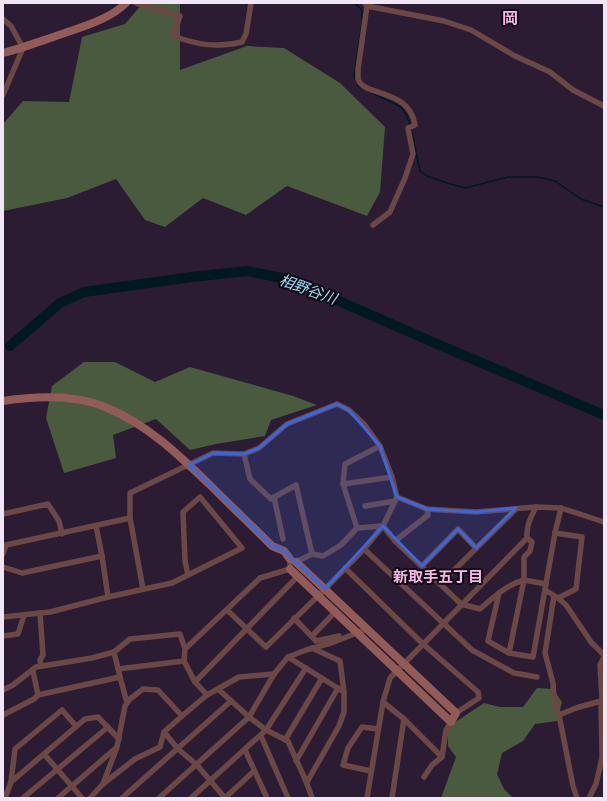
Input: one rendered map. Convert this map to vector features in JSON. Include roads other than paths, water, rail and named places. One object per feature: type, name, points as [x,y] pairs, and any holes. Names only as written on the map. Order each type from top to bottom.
[{"type":"street","points":[[3,53],[23,48],[83,27],[108,15],[126,3]]},
{"type":"street","points":[[136,3],[180,16],[173,36],[194,43],[212,46],[229,45],[242,42],[246,34],[251,3]]},
{"type":"street","points":[[373,225],[390,212],[405,178],[413,154],[408,128],[415,125],[414,116],[407,106],[400,100],[363,86],[358,80],[366,4],[444,21],[471,30],[515,56],[550,72],[573,90],[604,106]]},
{"type":"street","points":[[3,19],[11,26],[23,48]]},
{"type":"street","points":[[3,95],[23,48]]},
{"type":"street","points":[[3,401],[28,397],[56,397],[81,400],[104,406],[127,417],[150,431],[189,465],[272,546],[284,551],[456,713]]},
{"type":"street","points":[[143,589],[130,518],[130,493],[213,453],[244,454],[259,448],[287,424],[337,404],[350,410],[364,424],[380,446],[392,477],[396,499],[383,526],[325,589],[266,647],[228,610]]},
{"type":"street","points":[[357,528],[343,484],[345,464],[380,446]]},
{"type":"street","points":[[244,454],[250,479],[271,499],[296,485],[312,554]]},
{"type":"street","points":[[343,484],[392,477]]},
{"type":"street","points":[[3,617],[50,612],[108,597],[172,584],[242,548],[200,497],[183,512],[185,561],[188,575]]},
{"type":"street","points":[[274,498],[283,539]]},
{"type":"street","points":[[365,506],[396,499],[427,509],[476,512],[536,506],[561,508],[604,522]]},
{"type":"street","points":[[3,514],[48,504],[59,521],[62,534]]},
{"type":"street","points":[[366,798],[383,702],[390,678],[527,538],[528,524],[536,506]]},
{"type":"street","points":[[440,584],[516,508]]},
{"type":"street","points":[[499,592],[488,641],[509,653],[534,657],[555,533],[561,508]]},
{"type":"street","points":[[395,541],[428,515],[427,509]]},
{"type":"street","points":[[3,554],[6,545],[130,518]]},
{"type":"street","points":[[96,526],[108,597]]},
{"type":"street","points":[[293,560],[312,554],[323,556],[341,545],[357,528],[383,526]]},
{"type":"street","points":[[383,526],[395,541],[461,604],[480,609],[499,592],[512,583],[524,580],[546,587],[566,605],[591,642],[604,656],[600,665],[603,760],[596,784],[589,798]]},
{"type":"street","points":[[422,566],[458,530],[476,548]]},
{"type":"street","points":[[555,533],[582,537],[576,589],[556,597]]},
{"type":"street","points":[[509,653],[524,580],[524,557],[530,551],[532,542],[527,538]]},
{"type":"street","points":[[364,548],[472,650],[514,673],[537,677]]},
{"type":"street","points":[[3,567],[22,573],[102,556]]},
{"type":"street","points":[[290,569],[293,560]]},
{"type":"street","points":[[344,568],[423,644],[478,692],[479,698],[456,713],[446,730],[442,757],[432,765],[424,777]]},
{"type":"street","points":[[290,569],[336,611],[451,722]]},
{"type":"street","points":[[185,650],[260,578],[290,569]]},
{"type":"street","points":[[195,682],[298,576]]},
{"type":"street","points":[[556,597],[545,653],[553,683],[554,699],[559,715],[573,786],[577,798]]},
{"type":"street","points":[[312,636],[336,611]]},
{"type":"street","points":[[40,613],[43,655],[40,660],[41,666]]},
{"type":"street","points":[[3,636],[18,634],[24,615]]},
{"type":"street","points":[[294,618],[316,641],[339,636]]},
{"type":"street","points":[[159,798],[249,717],[274,674],[288,657],[367,629]]},
{"type":"street","points":[[3,690],[13,685],[33,671],[36,667],[92,658],[114,652],[130,639],[180,634],[185,650],[184,661],[195,682],[207,695]]},
{"type":"street","points":[[307,782],[339,726],[344,712],[344,692],[340,661],[312,648]]},
{"type":"street","points":[[114,652],[127,703]]},
{"type":"street","points":[[288,657],[344,692]]},
{"type":"street","points":[[118,669],[184,661]]},
{"type":"street","points":[[191,798],[261,736],[306,668]]},
{"type":"street","points":[[33,671],[38,695]]},
{"type":"street","points":[[90,798],[103,784],[134,759],[160,747],[164,732],[207,695],[239,677],[274,674]]},
{"type":"street","points":[[3,715],[34,699],[38,695],[120,677]]},
{"type":"street","points":[[285,740],[322,678]]},
{"type":"street","points":[[296,761],[338,688]]},
{"type":"street","points":[[218,689],[266,730],[288,741],[307,782],[312,798]]},
{"type":"street","points":[[103,784],[117,747],[125,706],[130,699],[143,690],[158,690],[182,716]]},
{"type":"street","points":[[122,798],[231,701]]},
{"type":"street","points":[[559,715],[576,708],[601,701]]},
{"type":"street","points":[[383,702],[404,719],[442,757]]},
{"type":"street","points":[[5,798],[11,782],[15,749],[62,710],[76,726]]},
{"type":"street","points":[[11,782],[85,719],[98,717],[119,739]]},
{"type":"street","points":[[392,798],[404,719]]},
{"type":"street","points":[[23,798],[108,727]]},
{"type":"street","points":[[371,772],[343,765],[348,748],[362,727],[378,729]]},
{"type":"street","points":[[164,732],[178,749],[197,765],[225,798],[254,771]]},
{"type":"street","points":[[261,736],[288,798]]},
{"type":"street","points":[[58,798],[117,747]]},
{"type":"street","points":[[245,750],[266,796],[259,798]]},
{"type":"street","points":[[44,754],[56,770],[82,798]]},
{"type":"waterway","points":[[352,3],[356,4],[362,10],[362,20]]},
{"type":"waterway","points":[[362,23],[354,76],[358,86],[401,107],[407,116],[410,125]]},
{"type":"waterway","points":[[411,128],[420,171],[427,176],[465,188],[508,177],[537,177],[555,181],[581,199],[604,207]]},
{"type":"waterway","name":"相野谷川","points":[[10,346],[60,303],[84,292],[247,271],[291,280],[604,415]]},
{"type":"district","name":"岡","points":[[510,18]]},
{"type":"district","name":"新取手五丁目","points":[[438,576]]}]
